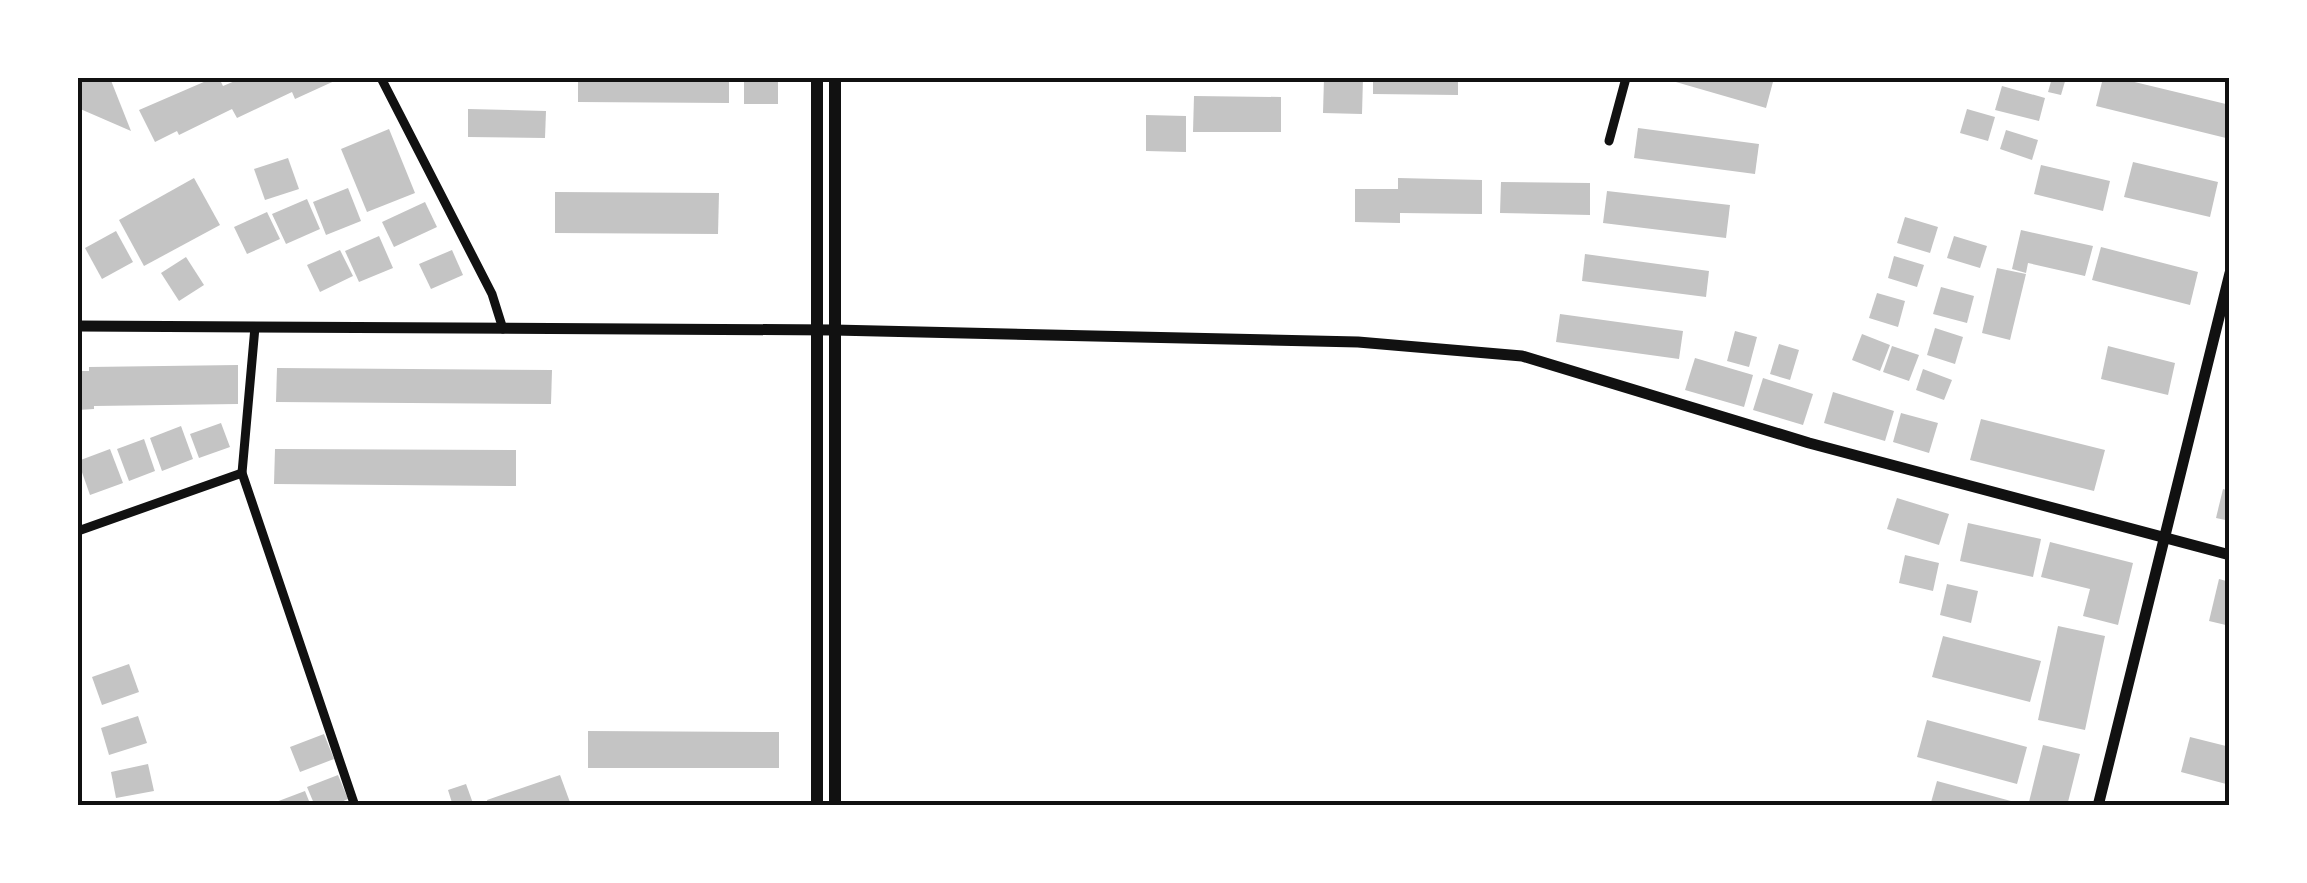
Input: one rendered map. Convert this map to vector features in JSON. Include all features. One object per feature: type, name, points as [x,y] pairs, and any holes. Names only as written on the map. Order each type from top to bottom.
[{"type":"main road","points":[[817,78],[818,806]]},
{"type":"main road","points":[[835,78],[835,806]]},
{"type":"street","points":[[382,78],[492,294],[503,328]]},
{"type":"street","points":[[1609,140],[1626,78]]},
{"type":"street","points":[[2098,806],[2230,273]]},
{"type":"street","points":[[78,326],[834,330],[1358,342],[1522,356],[1809,443],[2230,555]]},
{"type":"street","points":[[255,327],[242,473],[356,806]]},
{"type":"street","points":[[78,531],[242,473]]},
{"type":"building","points":[[78,78],[110,78],[131,131],[78,108]]},
{"type":"building","points":[[219,78],[223,86],[242,78],[341,78],[295,99],[292,92],[237,118],[232,109],[179,135],[177,131],[155,142],[139,110]]},
{"type":"building","points":[[578,78],[729,78],[729,103],[578,102]]},
{"type":"building","points":[[744,78],[778,78],[778,104],[744,104]]},
{"type":"building","points":[[1324,78],[1363,78],[1362,114],[1323,113]]},
{"type":"building","points":[[1373,78],[1458,78],[1458,95],[1373,94]]},
{"type":"building","points":[[1662,78],[1774,78],[1766,108]]},
{"type":"building","points":[[2052,78],[2066,78],[2061,95],[2048,92]]},
{"type":"building","points":[[2103,78],[2118,78],[2230,105],[2226,138],[2096,106]]},
{"type":"building","points":[[2002,86],[2045,98],[2039,121],[1995,110]]},
{"type":"building","points":[[1194,96],[1281,97],[1281,132],[1193,132]]},
{"type":"building","points":[[468,109],[546,111],[545,138],[468,137]]},
{"type":"building","points":[[1967,109],[1995,117],[1988,141],[1960,133]]},
{"type":"building","points":[[1146,115],[1186,116],[1186,152],[1146,151]]},
{"type":"building","points":[[1638,128],[1759,144],[1755,174],[1634,158]]},
{"type":"building","points":[[389,129],[415,193],[367,212],[341,149]]},
{"type":"building","points":[[2006,130],[2038,140],[2032,160],[2000,149]]},
{"type":"building","points":[[288,158],[299,189],[265,200],[254,169]]},
{"type":"building","points":[[2133,162],[2218,182],[2210,217],[2124,197]]},
{"type":"building","points":[[2041,165],[2110,181],[2103,211],[2034,194]]},
{"type":"building","points":[[194,178],[220,225],[144,266],[119,220]]},
{"type":"building","points":[[1398,178],[1482,180],[1482,214],[1400,213],[1400,223],[1355,222],[1355,189],[1398,189]]},
{"type":"building","points":[[1501,182],[1590,183],[1590,215],[1500,213]]},
{"type":"building","points":[[348,188],[361,221],[326,235],[313,202]]},
{"type":"building","points":[[1607,191],[1730,205],[1726,238],[1603,223]]},
{"type":"building","points":[[555,192],[719,193],[718,234],[555,233]]},
{"type":"building","points":[[307,199],[320,229],[286,244],[272,214]]},
{"type":"building","points":[[425,202],[437,227],[394,247],[382,222]]},
{"type":"building","points":[[267,212],[280,239],[247,254],[234,227]]},
{"type":"building","points":[[1905,217],[1938,227],[1930,253],[1897,243]]},
{"type":"building","points":[[2021,230],[2093,246],[2085,276],[2028,263],[2026,273],[2012,269]]},
{"type":"building","points":[[116,231],[133,262],[102,279],[85,248]]},
{"type":"building","points":[[379,236],[393,268],[359,282],[345,251]]},
{"type":"building","points":[[1954,236],[1987,246],[1980,268],[1947,258]]},
{"type":"building","points":[[2101,247],[2198,272],[2190,305],[2092,280]]},
{"type":"building","points":[[340,250],[353,276],[320,292],[307,265]]},
{"type":"building","points":[[452,250],[463,275],[431,289],[419,264]]},
{"type":"building","points":[[1585,254],[1709,271],[1706,297],[1582,281]]},
{"type":"building","points":[[1894,256],[1924,265],[1917,287],[1888,278]]},
{"type":"building","points":[[186,257],[204,285],[179,301],[161,273]]},
{"type":"building","points":[[1997,268],[2026,274],[2010,340],[1982,333]]},
{"type":"building","points":[[1941,287],[1974,296],[1967,323],[1933,314]]},
{"type":"building","points":[[1877,293],[1905,301],[1898,327],[1869,318]]},
{"type":"building","points":[[1560,314],[1683,331],[1679,359],[1556,342]]},
{"type":"building","points":[[1935,328],[1963,337],[1955,364],[1927,355]]},
{"type":"building","points":[[1735,331],[1757,337],[1749,367],[1727,361]]},
{"type":"building","points":[[1862,334],[1890,345],[1880,371],[1852,360]]},
{"type":"building","points":[[1779,344],[1799,350],[1790,380],[1770,374]]},
{"type":"building","points":[[1892,346],[1919,355],[1909,381],[1883,372]]},
{"type":"building","points":[[2108,346],[2175,363],[2168,395],[2101,379]]},
{"type":"building","points":[[1695,358],[1753,375],[1744,407],[1685,390]]},
{"type":"building","points":[[238,365],[238,404],[94,406],[78,410],[78,371],[89,371],[89,367]]},
{"type":"building","points":[[277,368],[552,370],[551,404],[276,402]]},
{"type":"building","points":[[1923,369],[1952,380],[1944,400],[1916,390]]},
{"type":"building","points":[[1763,378],[1813,394],[1803,425],[1753,410]]},
{"type":"building","points":[[1833,392],[1894,411],[1885,441],[1824,423]]},
{"type":"building","points":[[1901,413],[1938,423],[1929,453],[1893,442]]},
{"type":"building","points":[[1981,419],[2105,450],[2094,491],[1970,460]]},
{"type":"building","points":[[221,423],[230,447],[199,458],[190,434]]},
{"type":"building","points":[[181,426],[193,459],[162,471],[150,438]]},
{"type":"building","points":[[144,439],[155,471],[129,481],[117,449]]},
{"type":"building","points":[[110,449],[123,483],[90,495],[78,461]]},
{"type":"building","points":[[275,449],[516,450],[516,486],[274,484]]},
{"type":"building","points":[[2223,489],[2230,491],[2230,521],[2216,518]]},
{"type":"building","points":[[1897,498],[1949,514],[1939,545],[1887,529]]},
{"type":"building","points":[[1968,523],[2041,539],[2033,577],[1960,561]]},
{"type":"building","points":[[2050,542],[2133,563],[2118,625],[2083,616],[2090,589],[2041,577]]},
{"type":"building","points":[[1905,555],[1939,563],[1933,591],[1899,583]]},
{"type":"building","points":[[2219,579],[2230,582],[2230,626],[2209,621]]},
{"type":"building","points":[[1947,584],[1978,591],[1971,623],[1940,615]]},
{"type":"building","points":[[2058,626],[2105,636],[2085,730],[2038,720]]},
{"type":"building","points":[[1943,636],[2041,661],[2030,702],[1932,677]]},
{"type":"building","points":[[129,664],[139,692],[102,705],[92,677]]},
{"type":"building","points":[[138,716],[147,743],[109,755],[101,728]]},
{"type":"building","points":[[1927,720],[2027,747],[2017,784],[1917,757]]},
{"type":"building","points":[[588,731],[779,732],[779,768],[588,768]]},
{"type":"building","points":[[324,734],[334,759],[300,772],[290,747]]},
{"type":"building","points":[[2190,737],[2230,747],[2230,785],[2181,772]]},
{"type":"building","points":[[2043,745],[2080,754],[2067,806],[2028,806]]},
{"type":"building","points":[[148,764],[154,791],[116,798],[111,772]]},
{"type":"building","points":[[338,775],[348,799],[332,806],[315,806],[307,787]]},
{"type":"building","points":[[560,775],[571,805],[488,806],[487,800]]},
{"type":"building","points":[[1937,781],[2022,804],[2022,806],[1930,806]]},
{"type":"building","points":[[466,784],[474,806],[453,806],[448,790]]},
{"type":"building","points":[[305,791],[311,806],[268,806],[268,805]]}]
